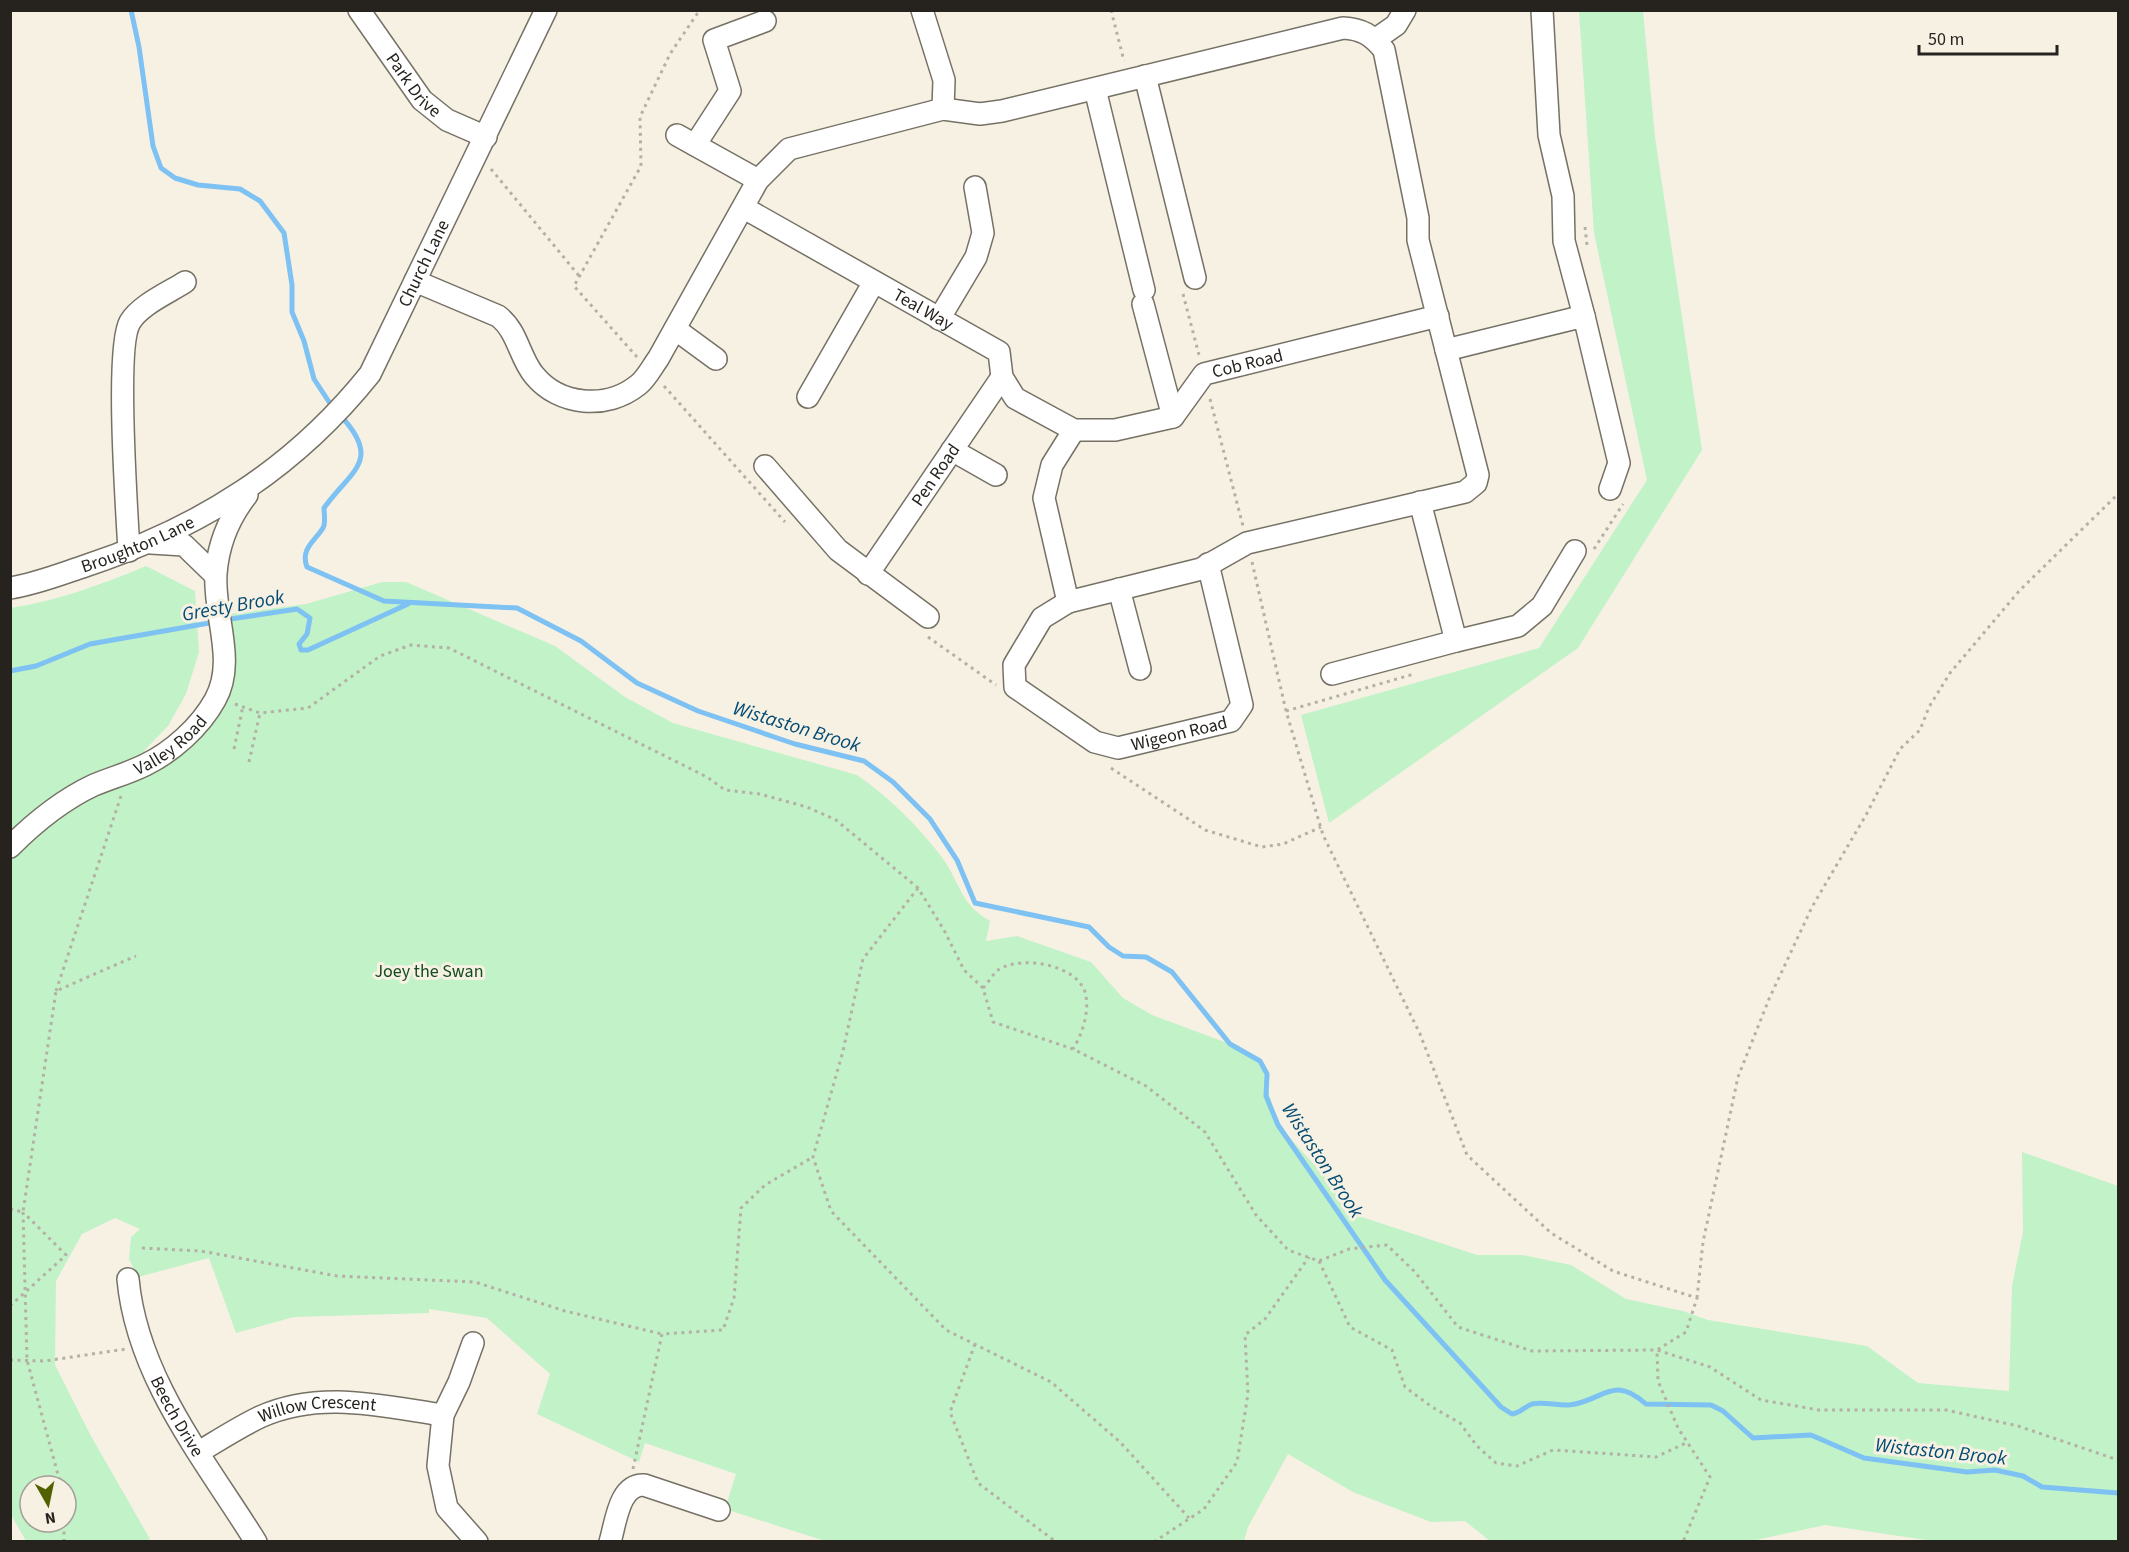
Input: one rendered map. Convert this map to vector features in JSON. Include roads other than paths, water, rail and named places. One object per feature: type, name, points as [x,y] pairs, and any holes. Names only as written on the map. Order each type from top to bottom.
[{"type":"street","name":"Park Drive","points":[[359,10],[422,100],[482,145]]},
{"type":"street","name":"Church Lane","points":[[257,483],[323,427],[346,404],[370,374],[546,10]]},
{"type":"street","points":[[922,10],[944,80],[943,110]]},
{"type":"street","points":[[1376,39],[1396,25],[1405,10]]},
{"type":"street","points":[[1542,10],[1549,135],[1563,196],[1564,241],[1620,464],[1619,492]]},
{"type":"street","points":[[758,180],[686,140],[730,91],[714,40],[765,21]]},
{"type":"street","points":[[415,281],[498,316],[509,324],[532,374],[561,395],[583,402],[611,399],[640,384],[675,328],[758,180],[789,149],[943,110],[980,114],[1343,28],[1360,29],[1376,39],[1384,50],[1418,218],[1418,240],[1446,350],[1584,316]]},
{"type":"street","points":[[1137,78],[1189,286]]},
{"type":"street","points":[[1068,602],[1044,498],[1052,465],[1074,430],[1115,430],[1173,417],[1095,88]]},
{"type":"street","points":[[939,319],[976,257],[983,233],[975,187]]},
{"type":"street","name":"Teal Way","points":[[744,208],[999,352],[1002,377],[1015,398],[1074,430]]},
{"type":"street","points":[[129,551],[124,406],[125,336],[128,324],[135,314],[185,282]]},
{"type":"street","points":[[808,397],[874,282]]},
{"type":"street","name":"Cob Road","points":[[1173,417],[1204,374],[1438,316]]},
{"type":"street","points":[[675,328],[716,359]]},
{"type":"street","name":"Wigeon Road","points":[[1208,564],[1242,705],[1231,722],[1118,748],[1095,742],[1016,687],[1014,665],[1042,618],[1068,602],[1201,569],[1208,564],[1247,543],[1465,492],[1472,488],[1479,475],[1446,350]]},
{"type":"street","name":"Pen Road","points":[[868,574],[1002,377]]},
{"type":"street","points":[[952,450],[996,475]]},
{"type":"street","points":[[765,466],[838,550],[924,624]]},
{"type":"street","name":"Broughton Lane","points":[[10,588],[149,543],[200,519],[257,483]]},
{"type":"street","name":"Valley Road","points":[[10,847],[37,820],[93,786],[146,765],[194,729],[216,699],[223,674],[223,634],[216,575],[228,523],[257,483]]},
{"type":"street","points":[[1420,502],[1456,641]]},
{"type":"street","points":[[149,543],[184,545],[216,575]]},
{"type":"street","points":[[1332,674],[1518,626],[1542,606],[1583,553]]},
{"type":"street","points":[[1119,589],[1140,669]]},
{"type":"street","name":"Beech Drive","points":[[128,1279],[142,1347],[164,1396],[256,1542]]},
{"type":"street","points":[[473,1343],[443,1415],[438,1452],[440,1487],[451,1515],[477,1542]]},
{"type":"street","name":"Willow Crescent","points":[[200,1452],[260,1417],[314,1402],[359,1402],[443,1415]]},
{"type":"street","points":[[610,1542],[626,1491],[629,1488],[644,1485],[719,1510]]},
{"type":"waterway","points":[[131,10],[139,47],[153,146],[161,168],[175,178],[198,185],[240,189],[260,201],[284,233],[292,285],[292,312],[304,341],[314,379],[333,408]]},
{"type":"waterway","name":"Wistaston Brook","points":[[340,415],[353,431],[361,455],[352,474],[324,508],[324,526],[305,555],[307,567],[384,601],[517,608],[581,641],[637,683],[698,711],[795,744],[864,761],[893,782],[930,819],[957,860],[975,903],[1089,927],[1109,947],[1123,956],[1146,957],[1172,972],[1230,1044],[1260,1061],[1267,1074],[1266,1096],[1278,1125],[1385,1280],[1501,1407],[1512,1414],[1532,1404],[1569,1405],[1581,1403],[1608,1392],[1625,1391],[1646,1404],[1711,1405],[1723,1411],[1753,1438],[1811,1435],[1864,1458],[1967,1472],[1995,1470],[2023,1476],[2042,1487],[2118,1493]]},
{"type":"waterway","name":"Gresty Brook","points":[[224,620],[297,609],[310,618],[307,634],[299,644],[301,650],[308,650],[408,604]]},
{"type":"waterway","name":"Gresty Brook","points":[[10,671],[36,666],[90,644],[215,622]]},
{"type":"park label","name":"Joey the Swan","points":[[429,971]]}]
